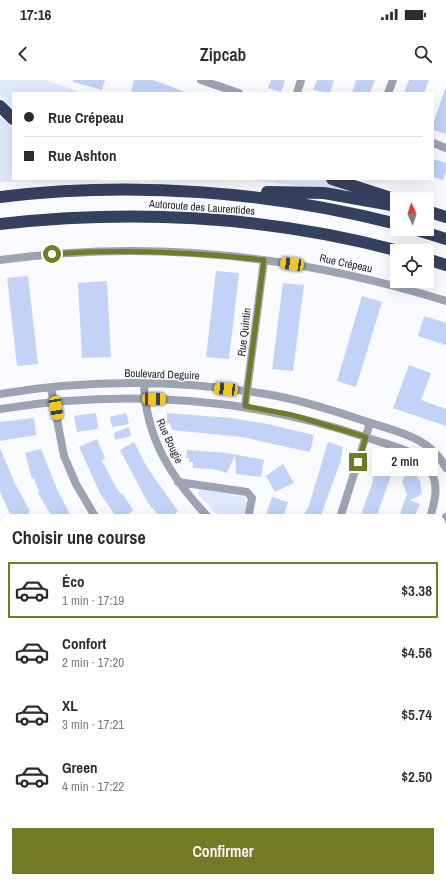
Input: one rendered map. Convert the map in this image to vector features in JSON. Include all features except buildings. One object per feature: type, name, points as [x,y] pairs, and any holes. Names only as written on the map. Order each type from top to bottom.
[{"type":"highway","points":[[0,106],[12,118]]},
{"type":"highway","points":[[335,180],[390,198]]},
{"type":"highway","name":"Autoroute des Laurentides","points":[[0,198],[82,191],[174,191],[276,200],[338,210],[390,222]]},
{"type":"highway","points":[[174,191],[324,193],[390,205]]},
{"type":"highway","points":[[434,213],[446,217]]},
{"type":"highway","name":"Autoroute des Laurentides","points":[[0,224],[102,216],[188,217],[294,229],[345,238],[390,249]]},
{"type":"highway","points":[[434,235],[446,239]]},
{"type":"highway","points":[[434,261],[446,265]]},
{"type":"street","points":[[297,92],[301,80]]},
{"type":"street","points":[[388,92],[393,80]]},
{"type":"street","points":[[206,81],[236,92]]},
{"type":"street","points":[[434,143],[446,148]]},
{"type":"street","name":"Rue Crépeau","points":[[0,260],[79,252],[140,251],[194,253],[264,260],[340,273],[413,291],[446,301]]},
{"type":"street","name":"Rue Quintin","points":[[245,406],[264,260]]},
{"type":"street","name":"Boulevard Deguire","points":[[0,394],[106,384],[204,387],[247,392],[308,404],[415,438],[434,449],[446,468]]},
{"type":"street","name":"Rue Bougie","points":[[144,384],[144,399],[150,427],[155,440],[178,482],[206,514]]},
{"type":"street","points":[[51,388],[64,456],[76,484],[94,514]]},
{"type":"street","points":[[0,409],[54,402],[144,399],[194,401],[245,406],[299,416],[412,453],[428,466],[434,478],[436,491],[431,514]]},
{"type":"street","points":[[341,514],[370,423]]},
{"type":"street","points":[[178,482],[247,492],[252,498],[249,514]]},
{"type":"shaded area","points":[[0,80],[45,80],[80,92],[12,92],[12,108],[0,95]]},
{"type":"shaded area","points":[[0,117],[12,127],[12,180],[25,180],[0,183]]},
{"type":"shaded area","points":[[252,180],[323,180],[343,185],[342,191]]},
{"type":"shaded area","points":[[199,489],[244,497],[247,503],[245,514],[216,514],[198,494]]},
{"type":"route","points":[[52,254],[92,251],[140,251],[236,256],[264,260],[245,406],[292,415],[366,437],[358,462]]}]
